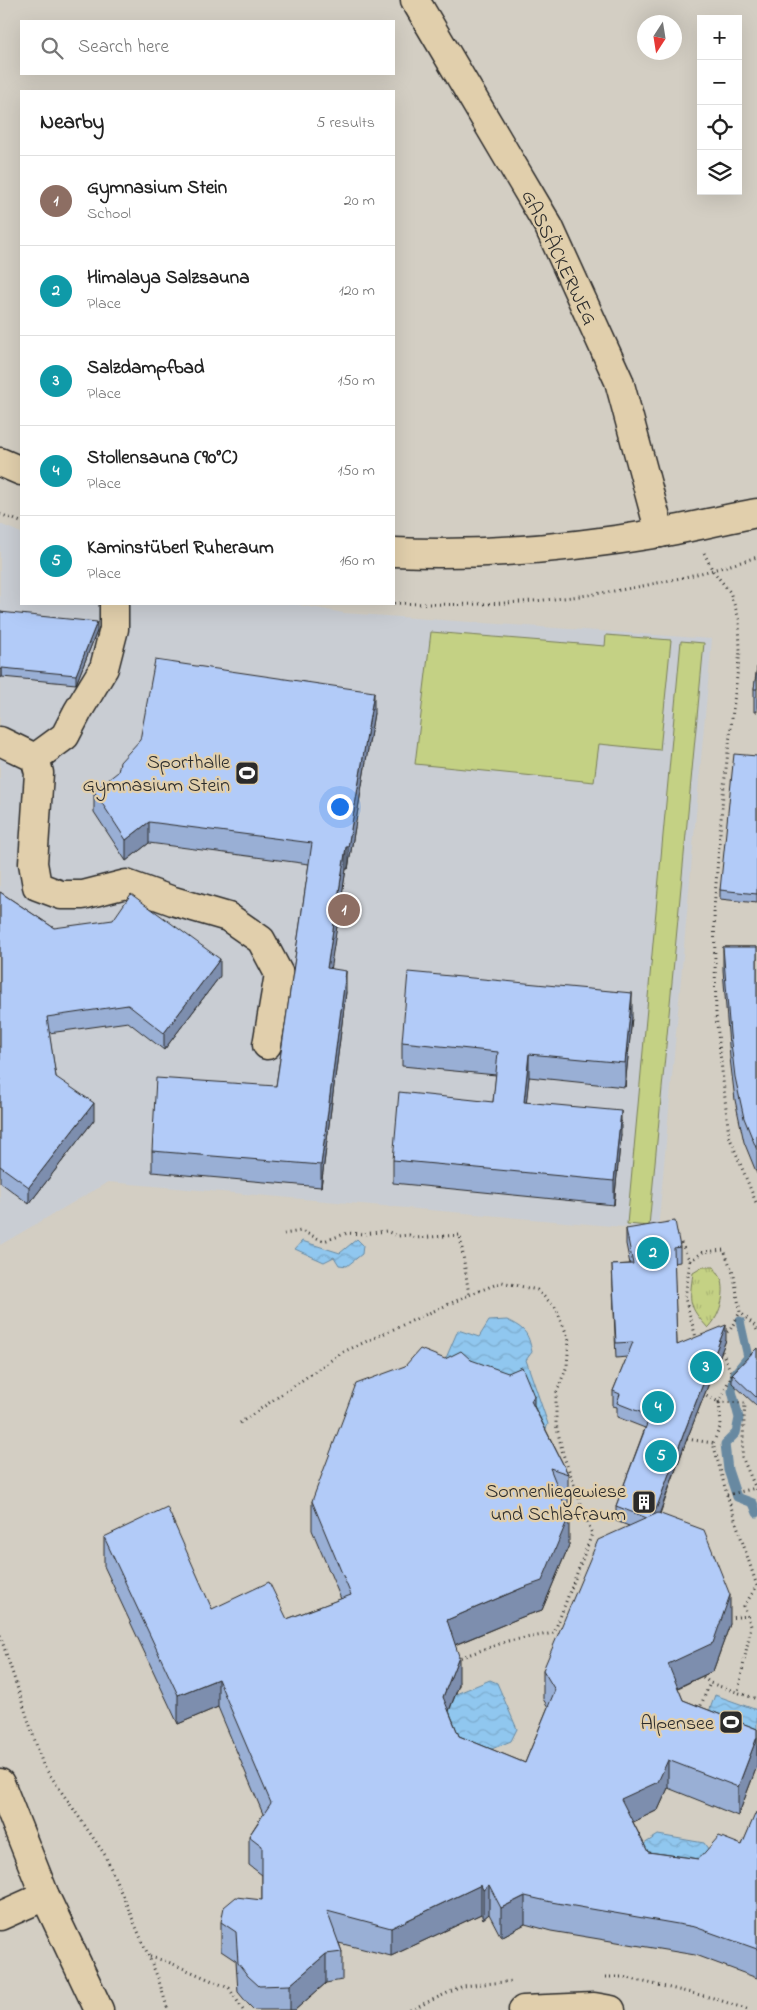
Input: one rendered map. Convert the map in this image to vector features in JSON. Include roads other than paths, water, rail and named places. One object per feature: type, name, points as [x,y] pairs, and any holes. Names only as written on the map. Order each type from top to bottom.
[{"type":"street","name":"GASSÄCKERWEG","points":[[416,0],[550,227],[619,381],[660,532]]},
{"type":"street","points":[[0,462],[20,471]]},
{"type":"street","points":[[395,552],[481,552],[537,548],[660,532],[757,513]]},
{"type":"street","points":[[35,758],[65,736],[104,668],[114,629],[114,605]]},
{"type":"street","points":[[0,741],[35,758],[39,773],[33,863],[37,886],[61,896],[76,895],[126,884],[228,917],[253,934],[261,940],[279,974],[267,1045]]},
{"type":"street","points":[[0,1783],[46,1896],[99,2010]]},
{"type":"street","points":[[0,1916],[46,1896]]},
{"type":"street","points":[[524,2010],[594,2007],[611,2010]]},
{"type":"water","points":[[357,1239],[363,1245],[362,1254],[347,1266],[339,1265],[334,1257],[324,1262],[295,1249],[302,1241],[340,1253]]},
{"type":"water","points":[[507,1320],[525,1332],[531,1345],[532,1352],[526,1360],[548,1424],[539,1446],[519,1386],[446,1358],[458,1330],[479,1337],[489,1321]]},
{"type":"water","points":[[490,1680],[497,1683],[517,1729],[511,1741],[465,1760],[443,1726],[456,1694]]},
{"type":"water","name":"Alpensee","points":[[715,1695],[757,1710],[757,1755],[701,1734]]},
{"type":"water","points":[[658,1835],[704,1843],[719,1865],[633,1851]]},
{"type":"waterway","points":[[740,1321],[748,1357],[735,1373],[732,1391],[739,1418],[736,1433],[725,1444],[728,1470],[737,1497],[753,1503],[757,1513]]},
{"type":"place","name":"Sporthalle Gymnasium Stein","points":[[247,773]]},
{"type":"place","name":"Gymnasium Stein","points":[[344,910]]},
{"type":"place","name":"Himalaya Salzsauna","points":[[653,1253]]},
{"type":"place","name":"Salzdampfbad","points":[[706,1367]]},
{"type":"place","name":"Stollensauna (90°C)","points":[[658,1407]]},
{"type":"place","name":"Kaminstüberl Ruheraum","points":[[661,1456]]},
{"type":"place","name":"Sonnenliegewiese und Schlafraum","points":[[644,1502]]},
{"type":"place","name":"Alpensee","points":[[731,1722]]}]
